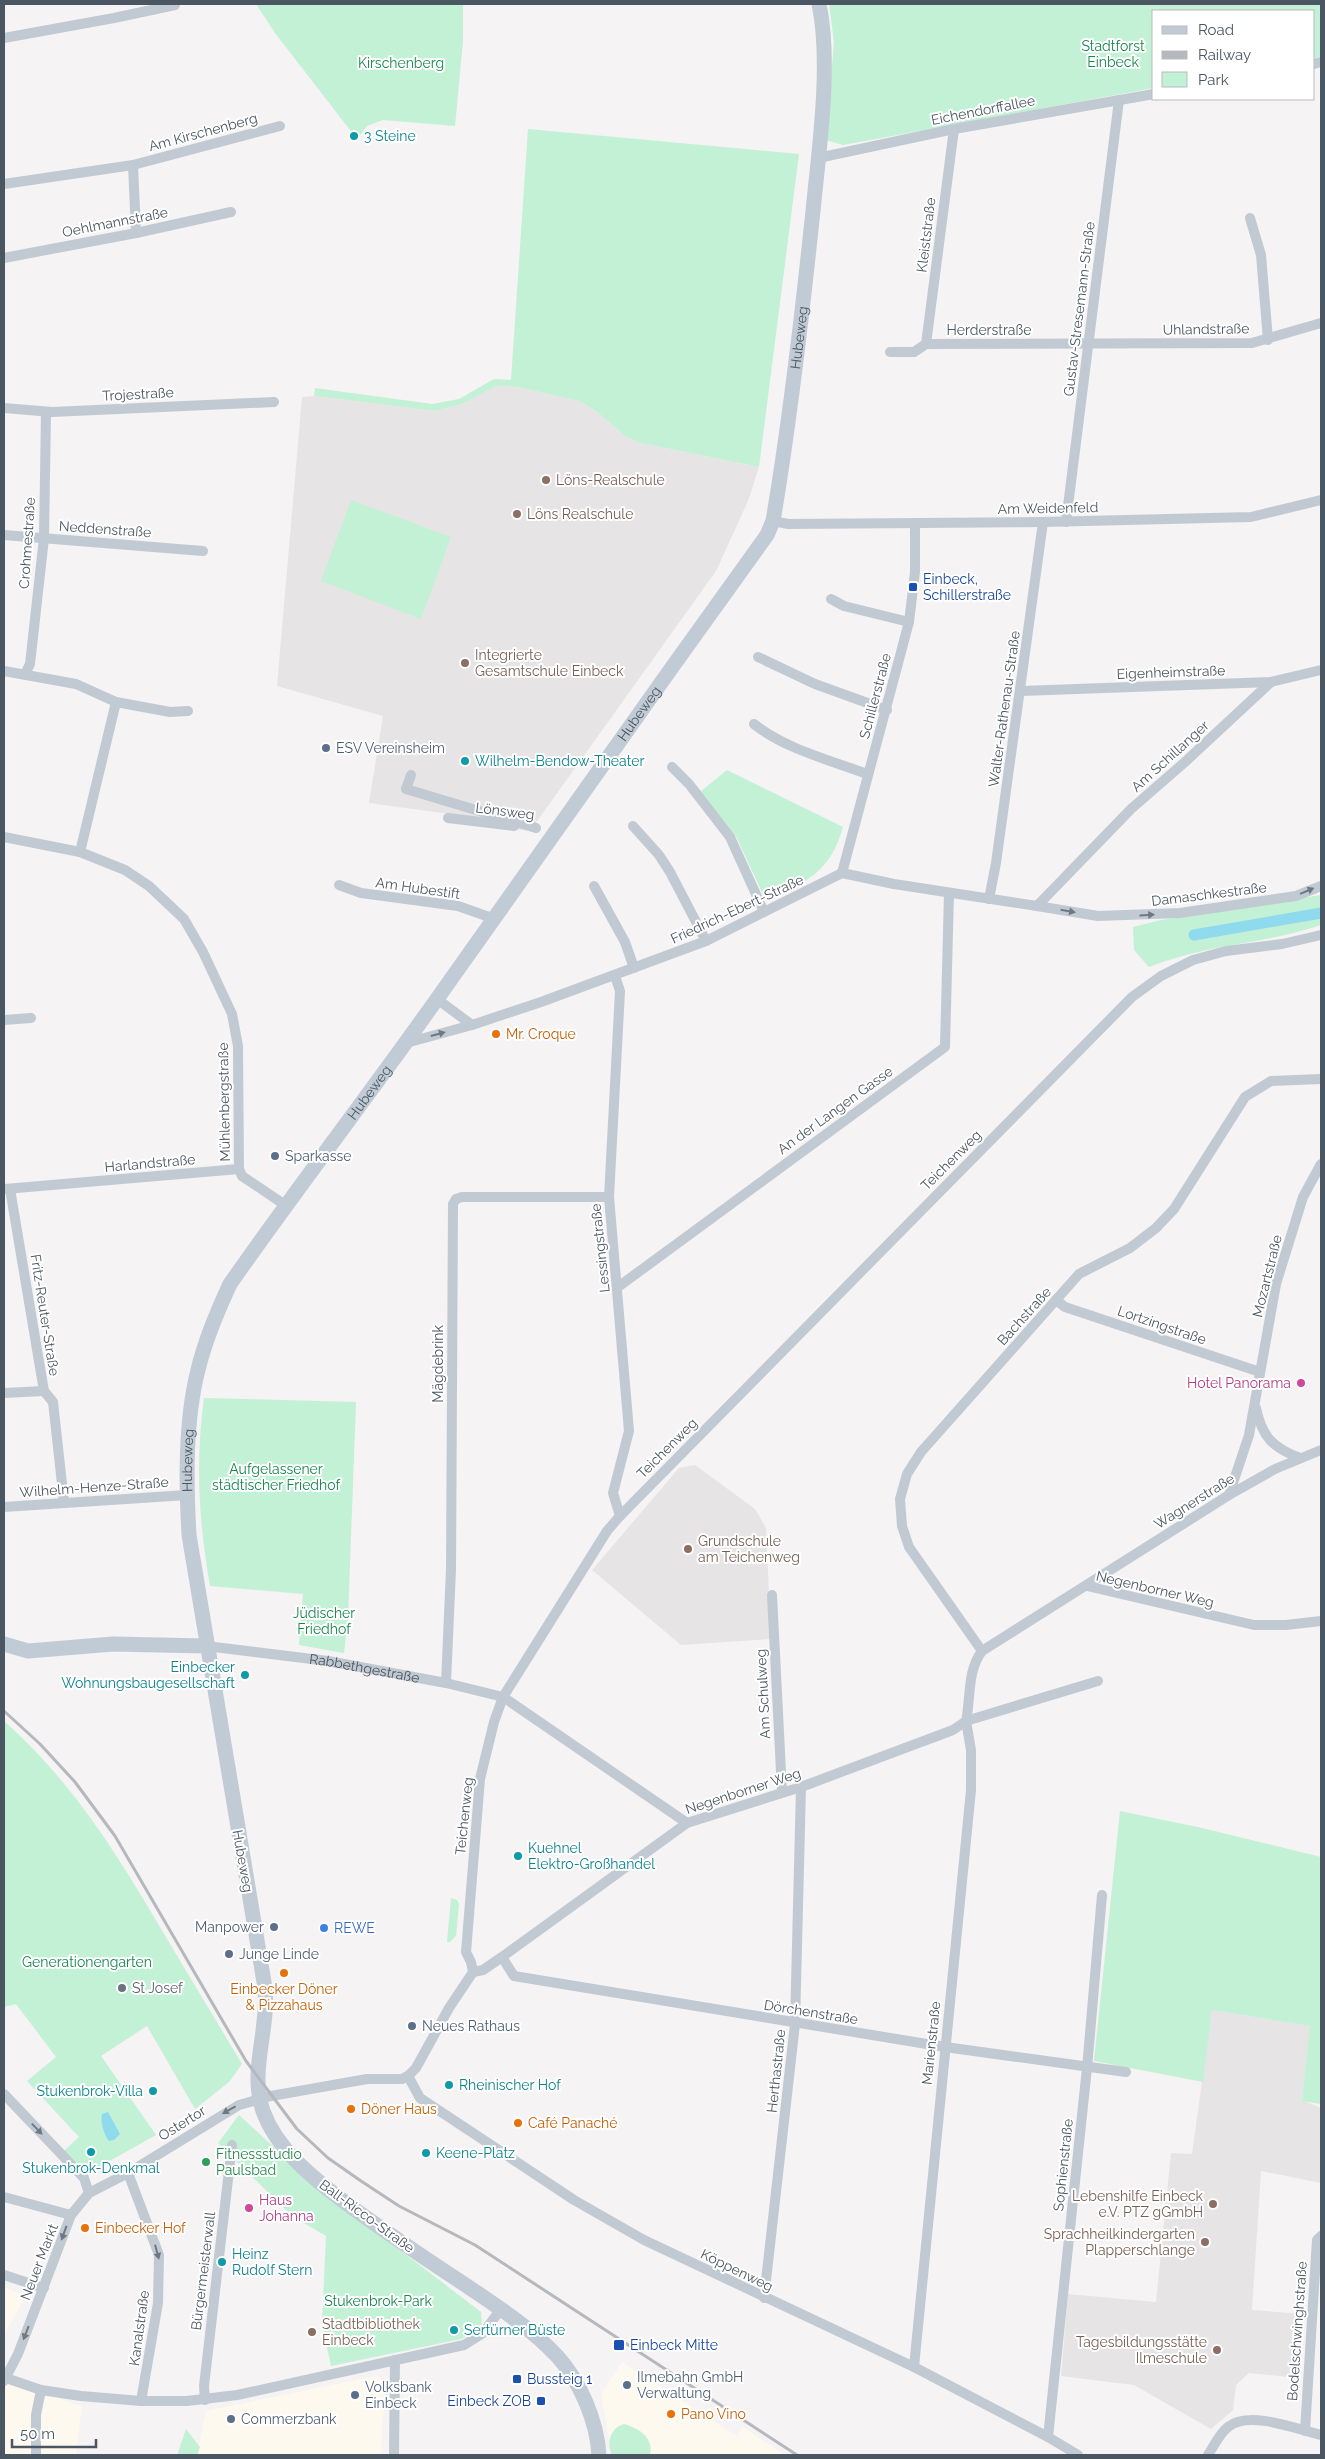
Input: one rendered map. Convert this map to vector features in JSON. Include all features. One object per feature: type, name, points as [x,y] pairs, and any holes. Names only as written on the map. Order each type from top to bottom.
[{"type":"street","name":"Hubeweg","points":[[260,2099],[257,2070],[266,2020],[265,1988],[206,1646],[189,1535],[187,1495],[189,1434],[197,1372],[210,1327],[230,1284],[405,1043],[441,1002],[492,918],[558,831],[767,535],[773,521],[799,352],[818,158],[824,60],[819,4]]},
{"type":"street","points":[[4,38],[175,5]]},
{"type":"street","name":"Eichendorffallee","points":[[818,158],[954,129],[1152,94]]},
{"type":"street","name":"Gustav-Stresemann-Straße","points":[[1066,522],[1119,100]]},
{"type":"street","name":"Am Kirschenberg","points":[[4,184],[132,165],[280,126]]},
{"type":"street","name":"Kleiststraße","points":[[926,344],[954,129]]},
{"type":"street","points":[[132,165],[136,233]]},
{"type":"street","name":"Oehlmannstraße","points":[[4,258],[136,233],[231,212]]},
{"type":"street","points":[[1250,218],[1261,255],[1268,340]]},
{"type":"street","name":"Uhlandstraße","points":[[1089,344],[1252,344],[1321,323]]},
{"type":"street","name":"Herderstraße","points":[[890,352],[914,352],[926,344],[1089,344]]},
{"type":"street","name":"Trojestraße","points":[[4,408],[46,412],[274,402]]},
{"type":"street","name":"Crohmestraße","points":[[25,674],[30,664],[44,538],[46,412]]},
{"type":"street","name":"Am Weidenfeld","points":[[773,521],[788,524],[1066,522],[1251,517],[1321,500]]},
{"type":"street","name":"Walter-Rathenau-Straße","points":[[989,899],[1021,691],[1043,522]]},
{"type":"street","name":"Schillerstraße","points":[[842,872],[867,774],[887,710],[910,622],[915,572],[915,523]]},
{"type":"street","name":"Neddenstraße","points":[[4,534],[203,551]]},
{"type":"street","points":[[831,599],[844,606],[910,622]]},
{"type":"street","points":[[758,657],[815,684],[887,710]]},
{"type":"street","name":"Eigenheimstraße","points":[[1021,691],[1270,682],[1321,670]]},
{"type":"street","points":[[4,671],[76,684],[116,702],[170,712],[188,710]]},
{"type":"street","name":"Am Schillanger","points":[[1037,906],[1131,809],[1185,762],[1270,682]]},
{"type":"street","points":[[80,852],[116,702]]},
{"type":"street","points":[[754,724],[764,732],[794,746],[867,774]]},
{"type":"street","points":[[672,767],[689,784],[730,838],[764,912]]},
{"type":"street","points":[[411,775],[406,789],[536,828]]},
{"type":"street","points":[[470,820],[474,809]]},
{"type":"street","name":"Lönsweg","points":[[448,818],[558,831]]},
{"type":"street","points":[[633,826],[659,855],[670,872],[706,941]]},
{"type":"street","name":"Mühlenbergstraße","points":[[4,837],[80,852],[125,870],[149,886],[184,919],[230,1007],[238,1046],[239,1169]]},
{"type":"street","points":[[842,872],[989,899]]},
{"type":"street","name":"Friedrich-Ebert-Straße","points":[[405,1043],[472,1025],[615,976],[706,941],[842,872]]},
{"type":"street","name":"Am Hubestift","points":[[340,885],[361,894],[458,906],[492,918]]},
{"type":"street","points":[[594,886],[625,942],[634,968]]},
{"type":"street","name":"Damaschkestraße","points":[[989,899],[1098,916],[1180,913],[1296,896],[1321,886]]},
{"type":"street","name":"An der Langen Gasse","points":[[618,1287],[944,1047],[949,893]]},
{"type":"street","name":"Teichenweg","points":[[473,1972],[466,1952],[480,1779],[494,1722],[503,1698],[607,1531],[1132,997],[1161,976],[1193,960],[1226,951],[1282,944],[1321,935]]},
{"type":"street","name":"Lessingstraße","points":[[615,976],[620,991],[609,1197],[629,1431],[613,1493],[620,1516]]},
{"type":"street","points":[[441,1002],[472,1025]]},
{"type":"street","points":[[4,1020],[30,1018]]},
{"type":"street","name":"Bachstraße","points":[[982,1651],[909,1547],[902,1526],[900,1498],[907,1474],[921,1452],[1079,1274],[1130,1248],[1156,1228],[1174,1209],[1246,1097],[1271,1081],[1321,1079]]},
{"type":"street","name":"Mozartstraße","points":[[1229,1495],[1249,1436],[1276,1284],[1303,1197],[1317,1182],[1321,1164]]},
{"type":"street","points":[[239,1169],[242,1176],[285,1206]]},
{"type":"street","name":"Harlandstraße","points":[[7,1189],[239,1169]]},
{"type":"street","name":"Fritz-Reuter-Straße","points":[[7,1189],[44,1390],[53,1402],[64,1502]]},
{"type":"street","name":"Mägdebrink","points":[[446,1683],[450,1569],[453,1204],[456,1199],[462,1197],[609,1197]]},
{"type":"street","name":"Lortzingstraße","points":[[1056,1300],[1065,1307],[1260,1372]]},
{"type":"street","points":[[4,1393],[44,1390]]},
{"type":"street","name":"Mozartstraße","points":[[1255,1401],[1259,1422],[1268,1438],[1281,1450],[1300,1458]]},
{"type":"street","name":"Wagnerstraße","points":[[1087,1586],[1229,1495],[1276,1469],[1321,1450]]},
{"type":"street","name":"Wilhelm-Henze-Straße","points":[[4,1507],[187,1495]]},
{"type":"street","name":"Negenborner Weg","points":[[982,1651],[1087,1586],[1254,1625],[1286,1625],[1321,1621]]},
{"type":"street","name":"Am Schulweg","points":[[772,1595],[782,1791]]},
{"type":"street","name":"Rabbethgestraße","points":[[4,1644],[28,1651],[113,1644],[206,1646],[328,1661],[446,1683],[503,1698],[687,1822]]},
{"type":"street","points":[[966,1721],[971,1673],[974,1661],[982,1651]]},
{"type":"street","name":"Negenborner Weg","points":[[473,1972],[483,1970],[502,1957],[687,1822],[782,1791],[801,1787],[953,1730],[966,1721],[1098,1681]]},
{"type":"street","name":"Marienstraße","points":[[914,2367],[944,2048],[971,1790],[971,1750],[966,1721]]},
{"type":"street","name":"Herthastraße","points":[[764,2298],[795,2024],[801,1787]]},
{"type":"street","name":"Sophienstraße","points":[[1048,2437],[1087,2068],[1102,1895]]},
{"type":"street","name":"Dörchenstraße","points":[[502,1957],[514,1976],[944,2048],[1126,2072]]},
{"type":"street","points":[[260,2099],[367,2079],[402,2079],[408,2076],[416,2068],[473,1972]]},
{"type":"street","name":"Köppenweg","points":[[408,2076],[420,2098],[574,2200],[644,2240],[914,2367],[1048,2437],[1078,2455]]},
{"type":"street","points":[[4,2094],[84,2178],[89,2193]]},
{"type":"street","name":"Ostertor","points":[[125,2175],[239,2105],[260,2099]]},
{"type":"street","name":"Ball-Ricco-Straße","points":[[260,2099],[271,2129],[281,2143],[329,2190],[378,2227],[501,2309],[533,2333],[557,2356],[572,2376],[588,2409],[599,2455]]},
{"type":"street","name":"Bürgermeisterwall","points":[[205,2400],[204,2386],[232,2145]]},
{"type":"street","name":"Neuer Markt","points":[[5,2379],[18,2354],[71,2216],[89,2193],[125,2175]]},
{"type":"street","name":"Kanalstraße","points":[[125,2175],[159,2255],[158,2303],[141,2401]]},
{"type":"street","points":[[4,2198],[71,2216]]},
{"type":"street","name":"Bodelschwinghstraße","points":[[1305,2431],[1317,2240],[1321,2236]]},
{"type":"street","points":[[4,2275],[44,2288]]},
{"type":"street","points":[[5,2379],[41,2390],[141,2401],[205,2400],[237,2395],[464,2345],[484,2333],[501,2309]]},
{"type":"street","points":[[394,2455],[395,2360]]},
{"type":"street","points":[[36,2455],[36,2415],[41,2390]]},
{"type":"street","points":[[1208,2455],[1225,2430],[1241,2420],[1264,2421],[1321,2434]]},
{"type":"shaded area","points":[[496,386],[518,387],[579,401],[596,411],[625,436],[641,443],[759,467],[748,501],[716,571],[530,831],[450,822],[450,814],[369,803],[383,716],[277,686],[302,397],[314,396],[435,411],[462,404]]},
{"type":"shaded area","name":"Grundschule am Teichenweg","points":[[695,1465],[755,1509],[766,1528],[771,1639],[681,1645],[592,1570],[679,1468]]},
{"type":"shaded area","name":"Lebenshilfe Einbeck e.V. PTZ gGmbH","points":[[1212,2010],[1311,2026],[1302,2100],[1321,2108],[1321,2183],[1261,2171],[1252,2310],[1302,2314],[1299,2378],[1249,2373],[1236,2385],[1233,2410],[1211,2429],[1134,2385],[1061,2376],[1068,2294],[1156,2302],[1171,2153],[1192,2154]]},
{"type":"shaded area","points":[[4,2287],[26,2296],[4,2335]]},
{"type":"shaded area","points":[[622,2362],[737,2436],[743,2427],[785,2455],[612,2455],[601,2394]]},
{"type":"shaded area","points":[[376,2376],[385,2383],[381,2455],[197,2455],[206,2411]]},
{"type":"shaded area","points":[[4,2381],[82,2406],[76,2455],[4,2455]]},
{"type":"green space","name":"Kirschenberg","points":[[256,4],[463,4],[463,41],[455,126],[383,120],[367,126],[357,139],[275,33]]},
{"type":"green space","name":"Stadtforst Einbeck","points":[[829,4],[1321,4],[1321,57],[1315,58],[1315,10],[1152,10],[1152,88],[843,145],[826,140],[834,42]]},
{"type":"green space","points":[[528,129],[799,154],[759,467],[641,443],[625,436],[596,411],[579,401],[518,387],[496,386],[462,404],[435,411],[314,396],[315,388],[432,404],[459,399],[494,379],[511,380]]},
{"type":"green space","points":[[351,500],[451,537],[421,619],[321,581]]},
{"type":"green space","points":[[727,770],[843,827],[838,843],[831,855],[815,874],[793,888],[766,901],[737,838],[700,792]]},
{"type":"green space","points":[[1321,895],[1321,925],[1279,936],[1192,953],[1149,967],[1134,950],[1133,927],[1161,920]]},
{"type":"green space","name":"Aufgelassener städtischer Friedhof","points":[[204,1398],[356,1402],[348,1619],[344,1653],[299,1645],[303,1594],[210,1586],[203,1539],[199,1469]]},
{"type":"green space","name":"Generationengarten","points":[[4,1721],[53,1770],[113,1851],[242,2064],[229,2082],[195,2109],[147,2026],[101,2056],[156,2135],[88,2173],[64,2151],[79,2137],[27,2081],[56,2057],[16,2004],[4,2007]]},
{"type":"green space","points":[[1120,1811],[1202,1828],[1321,1857],[1321,2104],[1302,2101],[1310,2026],[1212,2010],[1203,2082],[1094,2061]]},
{"type":"green space","points":[[451,1898],[457,1900],[459,1904],[456,1936],[450,1942],[447,1942]]},
{"type":"green space","name":"Stukenbrok-Park","points":[[239,2115],[316,2186],[481,2312],[482,2326],[461,2339],[331,2366],[322,2324],[326,2236],[292,2216],[218,2143]]},
{"type":"green space","points":[[624,2424],[635,2428],[644,2435],[650,2444],[650,2455],[612,2455],[609,2446],[610,2437],[615,2429]]},
{"type":"green space","points":[[186,2429],[200,2447],[197,2455],[177,2455]]},
{"type":"water","points":[[108,2112],[120,2134],[114,2140],[109,2141],[104,2132],[102,2120],[102,2114]]},
{"type":"waterway","points":[[1194,935],[1321,913]]},
{"type":"railway","points":[[4,1711],[40,1744],[75,1782],[115,1836],[246,2061],[297,2129],[328,2158],[399,2206],[475,2245],[797,2455]]},
{"type":"place","name":"3 Steine","points":[[354,136]]},
{"type":"place","name":"Löns-Realschule","points":[[546,480]]},
{"type":"place","name":"Löns Realschule","points":[[517,514]]},
{"type":"place","name":"Einbeck, Schillerstraße","points":[[913,587]]},
{"type":"place","name":"Integrierte Gesamtschule Einbeck","points":[[465,663]]},
{"type":"place","name":"ESV Vereinsheim","points":[[326,748]]},
{"type":"place","name":"Wilhelm-Bendow-Theater","points":[[465,761]]},
{"type":"place","name":"Mr. Croque","points":[[496,1034]]},
{"type":"place","name":"Sparkasse","points":[[275,1156]]},
{"type":"place","name":"Hotel Panorama","points":[[1301,1383]]},
{"type":"place","name":"Grundschule am Teichenweg","points":[[688,1549]]},
{"type":"place","name":"Einbecker Wohnungsbaugesellschaft","points":[[245,1675]]},
{"type":"place","name":"Kuehnel Elektro-Großhandel","points":[[518,1856]]},
{"type":"place","name":"Manpower","points":[[274,1927]]},
{"type":"place","name":"REWE","points":[[324,1928]]},
{"type":"place","name":"Junge Linde","points":[[229,1954]]},
{"type":"place","name":"Einbecker Döner & Pizzahaus","points":[[284,1973]]},
{"type":"place","name":"St Josef","points":[[122,1988]]},
{"type":"place","name":"Neues Rathaus","points":[[412,2026]]},
{"type":"place","name":"Rheinischer Hof","points":[[449,2085]]},
{"type":"place","name":"Stukenbrok-Villa","points":[[153,2091]]},
{"type":"place","name":"Döner Haus","points":[[351,2109]]},
{"type":"place","name":"Café Panaché","points":[[518,2123]]},
{"type":"place","name":"Stukenbrok-Denkmal","points":[[91,2152]]},
{"type":"place","name":"Keene-Platz","points":[[426,2153]]},
{"type":"place","name":"Fitnessstudio Paulsbad","points":[[206,2162]]},
{"type":"place","name":"Lebenshilfe Einbeck e.V. PTZ gGmbH","points":[[1213,2204]]},
{"type":"place","name":"Haus Johanna","points":[[249,2208]]},
{"type":"place","name":"Einbecker Hof","points":[[85,2228]]},
{"type":"place","name":"Sprachheilkindergarten Plapperschlange","points":[[1205,2242]]},
{"type":"place","name":"Heinz Rudolf Stern","points":[[222,2262]]},
{"type":"place","name":"Sertürner Büste","points":[[454,2330]]},
{"type":"place","name":"Stadtbibliothek Einbeck","points":[[312,2332]]},
{"type":"place","name":"Einbeck Mitte","points":[[619,2345]]},
{"type":"place","name":"Tagesbildungsstätte Ilmeschule","points":[[1217,2350]]},
{"type":"place","name":"Bussteig 1","points":[[517,2379]]},
{"type":"place","name":"Ilmebahn GmbH Verwaltung","points":[[627,2385]]},
{"type":"place","name":"Volksbank Einbeck","points":[[355,2395]]},
{"type":"place","name":"Einbeck ZOB","points":[[541,2401]]},
{"type":"place","name":"Pano Vino","points":[[671,2414]]},
{"type":"place","name":"Commerzbank","points":[[231,2419]]},
{"type":"park label","name":"Jüdischer Friedhof","points":[[324,1622]]}]
